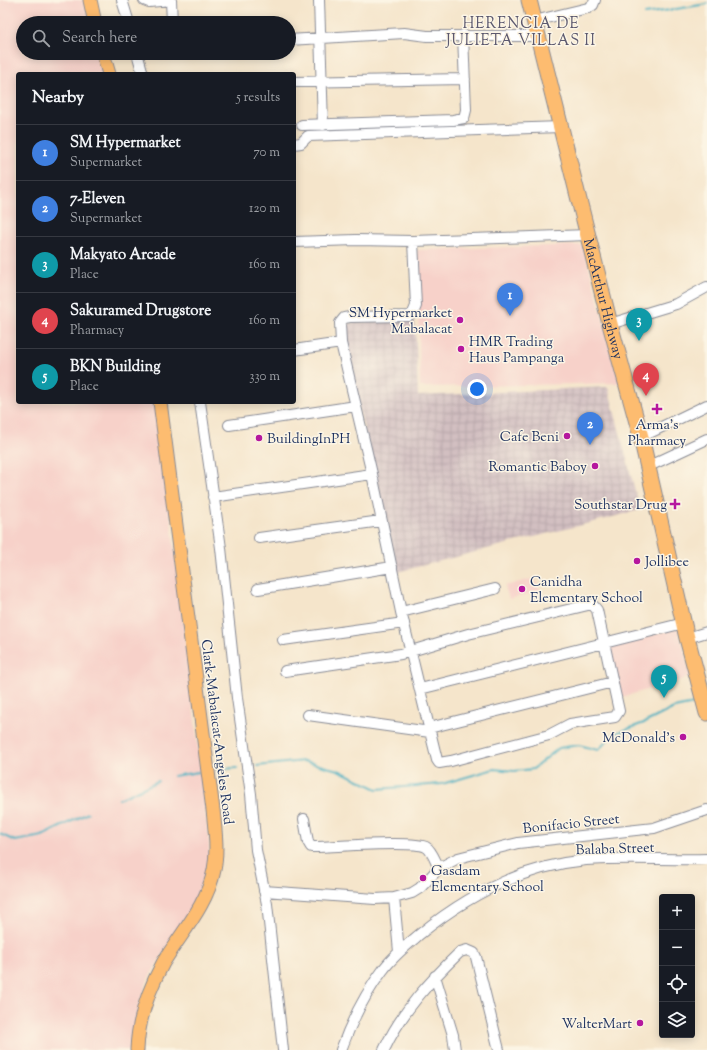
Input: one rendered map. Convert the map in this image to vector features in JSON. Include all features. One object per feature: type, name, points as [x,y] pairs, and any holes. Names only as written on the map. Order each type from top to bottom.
[{"type":"highway","name":"MacArthur Highway","points":[[529,0],[610,324],[641,437],[686,631],[707,713]]},
{"type":"main road","points":[[90,0],[93,16]]},
{"type":"main road","points":[[105,60],[108,72]]},
{"type":"main road","name":"Clark-Mabalacat-Angeles Road","points":[[138,1050],[138,1038],[147,998],[163,963],[199,909],[214,870],[215,849],[212,810],[160,404]]},
{"type":"street","points":[[122,0],[127,16]]},
{"type":"street","points":[[144,0],[149,2],[171,0],[172,16]]},
{"type":"street","points":[[319,0],[323,125]]},
{"type":"street","points":[[296,40],[320,40],[404,33],[427,36],[463,35],[536,28],[588,8],[593,5],[596,0]]},
{"type":"street","points":[[302,125],[460,119],[466,115],[463,35]]},
{"type":"street","points":[[139,60],[142,72]]},
{"type":"street","points":[[296,82],[465,80]]},
{"type":"street","points":[[296,144],[301,143],[308,136],[561,127]]},
{"type":"street","points":[[296,242],[356,240],[413,242],[588,235]]},
{"type":"street","points":[[285,672],[401,654],[411,650],[592,604],[597,610],[619,711],[615,717],[570,724],[549,735],[439,763],[437,760],[411,650],[401,612],[372,474],[341,343],[340,323],[344,318],[409,316],[413,313],[416,306],[413,242]]},
{"type":"street","points":[[610,324],[676,304],[707,287]]},
{"type":"street","points":[[296,350],[341,343]]},
{"type":"street","points":[[200,404],[221,548],[237,698],[246,770],[250,783],[256,850],[264,891],[283,1050]]},
{"type":"street","points":[[641,437],[707,405]]},
{"type":"street","points":[[229,426],[356,406]]},
{"type":"street","points":[[647,467],[706,442]]},
{"type":"street","points":[[213,497],[372,474]]},
{"type":"street","points":[[259,538],[381,521]]},
{"type":"street","points":[[258,589],[392,568]]},
{"type":"street","points":[[401,612],[495,590]]},
{"type":"street","points":[[283,640],[404,623]]},
{"type":"street","points":[[420,689],[604,642],[686,631],[707,632]]},
{"type":"street","points":[[308,715],[429,730],[613,682]]},
{"type":"street","name":"Bonifacio Street","points":[[264,891],[375,899],[394,898],[412,893],[420,888],[439,868],[458,858],[518,843],[654,828],[707,810]]},
{"type":"street","points":[[304,818],[308,842],[312,847],[376,845],[422,846],[429,850],[439,868]]},
{"type":"street","name":"Balaba Street","points":[[341,1050],[362,1003],[384,969],[399,952],[461,903],[511,878],[550,867],[585,860],[707,859]]},
{"type":"street","points":[[394,898],[399,952]]},
{"type":"street","points":[[384,1050],[406,1011],[435,976],[460,952],[467,950],[474,953],[499,1050]]},
{"type":"street","points":[[435,976],[453,1035],[455,1050]]},
{"type":"shaded area","points":[[0,0],[85,0],[89,16],[16,16],[16,60],[101,60],[104,72],[16,72],[16,404],[157,404],[209,843],[209,861],[195,901],[148,979],[140,1002],[132,1050],[0,1050]]},
{"type":"shaded area","points":[[583,245],[620,383],[420,387],[417,250]]},
{"type":"shaded area","points":[[415,320],[418,396],[608,387],[640,510],[397,572],[341,329],[342,323]]},
{"type":"shaded area","name":"Canidha Elementary School","points":[[535,578],[540,591],[509,599],[505,586]]},
{"type":"shaded area","points":[[678,628],[691,677],[619,698],[607,647]]},
{"type":"waterway","points":[[645,14],[707,4]]},
{"type":"waterway","points":[[257,766],[304,761],[338,770],[377,789],[442,784],[494,769],[514,771],[533,769],[559,748],[579,745],[598,750],[614,734],[644,723],[674,708],[699,703]]},
{"type":"waterway","points":[[216,769],[237,768]]},
{"type":"waterway","points":[[173,776],[199,772]]},
{"type":"waterway","points":[[119,799],[158,781]]},
{"type":"waterway","points":[[0,834],[15,841],[42,836],[88,813]]},
{"type":"place","name":"SM Hypermarket","points":[[510,316]]},
{"type":"place","name":"SM Hypermarket Mabalacat","points":[[460,320]]},
{"type":"place","name":"Makyato Arcade","points":[[639,341]]},
{"type":"place","name":"HMR Trading Haus Pampanga","points":[[461,349]]},
{"type":"place","name":"Sakuramed Drugstore","points":[[646,396]]},
{"type":"place","name":"Arma's Pharmacy","points":[[657,409]]},
{"type":"place","name":"Cafe Beni","points":[[567,436]]},
{"type":"place","name":"BuildingInPH","points":[[259,438]]},
{"type":"place","name":"7-Eleven","points":[[590,445]]},
{"type":"place","name":"Romantic Baboy","points":[[595,466]]},
{"type":"place","name":"Southstar Drug","points":[[675,504]]},
{"type":"place","name":"Jollibee","points":[[637,561]]},
{"type":"place","name":"Canidha Elementary School","points":[[522,589]]},
{"type":"place","name":"BKN Building","points":[[664,698]]},
{"type":"place","name":"McDonald's","points":[[683,737]]},
{"type":"place","name":"Gasdam Elementary School","points":[[423,878]]},
{"type":"place","name":"WalterMart","points":[[640,1023]]},
{"type":"district","name":"HERENCIA DE JULIETA VILLAS II","points":[[521,32]]}]
